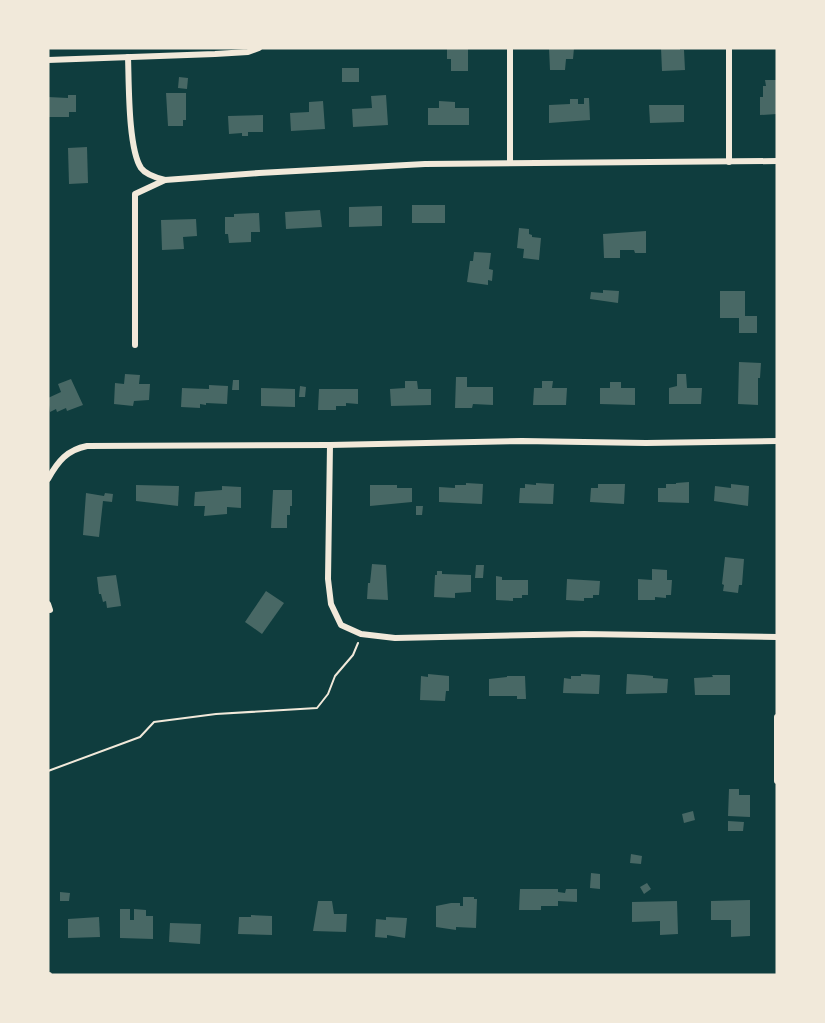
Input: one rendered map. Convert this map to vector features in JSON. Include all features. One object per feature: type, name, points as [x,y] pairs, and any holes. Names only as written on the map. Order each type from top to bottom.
[{"type":"street","points":[[48,60],[248,52],[259,48]]},
{"type":"street","points":[[510,48],[510,164]]},
{"type":"street","points":[[729,48],[729,162]]},
{"type":"street","points":[[128,57],[133,141],[137,158],[141,169],[155,178],[165,180],[259,172],[425,164],[777,161]]},
{"type":"street","points":[[135,345],[135,194],[165,180]]},
{"type":"street","points":[[48,479],[62,457],[74,449],[87,446],[522,441],[646,443],[777,441]]},
{"type":"street","points":[[330,445],[328,579],[331,604],[341,625],[361,634],[395,638],[584,634],[777,637]]},
{"type":"street","points":[[777,717],[777,781]]},
{"type":"path","points":[[48,771],[140,737],[153,722],[216,714],[317,708],[328,694],[335,676],[353,656],[361,634]]},
{"type":"building","points":[[447,48],[468,48],[468,71],[451,71],[451,59],[447,59]]},
{"type":"building","points":[[549,48],[574,48],[573,59],[566,59],[565,70],[550,70]]},
{"type":"building","points":[[661,48],[684,50],[685,70],[662,71]]},
{"type":"building","points":[[342,68],[359,68],[359,82],[342,82]]},
{"type":"building","points":[[179,77],[188,78],[187,89],[178,88]]},
{"type":"building","points":[[765,80],[777,80],[777,114],[760,115],[760,97],[763,97]]},
{"type":"building","points":[[166,93],[186,93],[186,120],[183,120],[183,126],[168,126]]},
{"type":"building","points":[[68,95],[76,95],[76,112],[69,112],[69,117],[48,117],[48,97],[68,98]]},
{"type":"building","points":[[386,95],[388,125],[353,127],[352,109],[372,108],[371,96]]},
{"type":"building","points":[[584,98],[589,98],[590,120],[549,123],[549,105],[570,104],[570,99],[578,99],[578,104],[584,104]]},
{"type":"building","points":[[323,101],[325,129],[291,131],[290,113],[309,112],[309,102]]},
{"type":"building","points":[[439,101],[455,102],[455,108],[469,108],[469,125],[428,125],[428,108],[439,108]]},
{"type":"building","points":[[649,105],[684,105],[684,122],[650,123]]},
{"type":"building","points":[[263,115],[263,132],[248,132],[248,136],[242,136],[242,133],[229,134],[228,116]]},
{"type":"building","points":[[87,147],[88,183],[69,184],[68,148]]},
{"type":"building","points":[[412,205],[445,205],[445,223],[412,223]]},
{"type":"building","points":[[382,206],[382,226],[349,227],[349,207]]},
{"type":"building","points":[[320,210],[322,227],[286,229],[285,212]]},
{"type":"building","points":[[259,213],[260,232],[251,232],[251,242],[229,243],[228,234],[225,234],[225,217],[234,217],[234,214]]},
{"type":"building","points":[[196,219],[197,236],[183,237],[184,249],[162,250],[161,220]]},
{"type":"building","points":[[519,228],[529,229],[532,237],[541,238],[539,260],[523,258],[524,249],[517,248]]},
{"type":"building","points":[[646,231],[646,253],[620,250],[620,258],[604,258],[603,234]]},
{"type":"building","points":[[474,252],[491,253],[489,269],[493,270],[492,281],[488,280],[488,285],[467,282],[470,261],[473,261]]},
{"type":"building","points":[[603,290],[619,291],[618,303],[590,299],[591,292],[603,293]]},
{"type":"building","points":[[720,291],[745,291],[745,316],[757,316],[757,333],[739,333],[739,318],[720,318]]},
{"type":"building","points":[[739,362],[761,363],[760,378],[758,378],[758,405],[738,404]]},
{"type":"building","points":[[125,374],[140,375],[139,384],[150,384],[149,400],[134,401],[133,406],[114,404],[115,383],[124,384]]},
{"type":"building","points":[[677,374],[686,374],[687,388],[702,388],[701,404],[669,404],[669,388],[677,386]]},
{"type":"building","points":[[456,377],[467,377],[467,387],[493,387],[493,405],[473,404],[472,408],[455,408]]},
{"type":"building","points":[[71,379],[83,405],[67,411],[66,408],[50,412],[48,398],[61,392],[58,384]]},
{"type":"building","points":[[233,380],[239,380],[239,390],[232,390]]},
{"type":"building","points":[[405,381],[417,381],[418,389],[431,389],[431,405],[391,406],[390,389],[405,388]]},
{"type":"building","points":[[542,381],[553,381],[552,388],[567,388],[566,405],[533,405],[534,388],[542,388]]},
{"type":"building","points":[[610,382],[621,382],[621,388],[635,388],[635,405],[600,404],[600,388],[610,388]]},
{"type":"building","points":[[209,385],[228,386],[227,404],[206,403],[206,405],[200,404],[200,408],[181,407],[182,388],[209,389]]},
{"type":"building","points":[[300,386],[306,387],[305,397],[299,397]]},
{"type":"building","points":[[261,388],[295,389],[295,407],[261,406]]},
{"type":"building","points":[[319,389],[358,389],[358,404],[346,403],[346,406],[336,406],[336,410],[318,410]]},
{"type":"building","points":[[689,482],[689,503],[658,502],[658,488],[666,488],[666,484]]},
{"type":"building","points":[[466,483],[483,484],[482,504],[439,502],[439,487],[455,488],[455,485],[466,485]]},
{"type":"building","points":[[536,483],[554,484],[553,504],[519,503],[520,488],[525,488],[525,484],[536,485]]},
{"type":"building","points":[[598,484],[625,484],[624,504],[590,502],[591,488],[598,488]]},
{"type":"building","points":[[731,484],[749,486],[748,506],[714,501],[715,486],[731,488]]},
{"type":"building","points":[[136,485],[179,486],[178,506],[136,501]]},
{"type":"building","points":[[370,485],[397,485],[397,488],[412,488],[412,502],[370,506]]},
{"type":"building","points":[[222,486],[241,487],[241,508],[227,507],[227,514],[204,516],[205,506],[194,506],[195,492],[222,490]]},
{"type":"building","points":[[273,490],[292,490],[292,506],[290,506],[290,515],[287,515],[287,528],[271,528]]},
{"type":"building","points":[[86,493],[104,496],[105,493],[113,494],[112,502],[103,501],[99,537],[83,535]]},
{"type":"building","points":[[416,506],[423,506],[422,515],[416,515]]},
{"type":"building","points":[[725,557],[744,559],[742,585],[739,585],[738,593],[723,591]]},
{"type":"building","points":[[372,564],[386,565],[388,600],[367,599]]},
{"type":"building","points":[[476,565],[484,565],[483,578],[475,578]]},
{"type":"building","points":[[652,569],[667,570],[667,580],[672,580],[671,595],[666,595],[666,598],[655,597],[655,600],[638,600],[638,579],[652,580]]},
{"type":"building","points":[[437,571],[442,571],[442,574],[471,575],[471,592],[455,593],[455,598],[434,597]]},
{"type":"building","points":[[116,575],[121,606],[107,608],[106,601],[103,602],[99,594],[97,577]]},
{"type":"building","points":[[496,576],[502,577],[502,580],[528,580],[528,595],[513,598],[513,601],[496,600]]},
{"type":"building","points":[[567,579],[600,581],[599,595],[584,598],[584,601],[566,600]]},
{"type":"building","points":[[266,591],[284,603],[262,634],[245,622]]},
{"type":"building","points":[[428,674],[449,676],[449,691],[446,691],[445,701],[420,700],[421,676],[428,677]]},
{"type":"building","points":[[581,674],[600,675],[599,694],[563,693],[564,678],[571,679],[571,676],[581,676]]},
{"type":"building","points":[[627,674],[668,679],[667,693],[626,694]]},
{"type":"building","points":[[712,675],[730,675],[730,695],[695,695],[694,678],[713,677]]},
{"type":"building","points":[[525,676],[526,699],[517,699],[517,696],[489,696],[489,679]]},
{"type":"building","points":[[729,789],[739,789],[739,795],[750,795],[750,817],[728,816]]},
{"type":"building","points":[[693,811],[695,820],[684,823],[682,814]]},
{"type":"building","points":[[728,821],[744,822],[743,831],[728,831]]},
{"type":"building","points":[[631,854],[642,856],[641,864],[630,863]]},
{"type":"building","points":[[591,873],[600,874],[600,889],[590,888]]},
{"type":"building","points":[[647,883],[651,889],[644,894],[640,887]]},
{"type":"building","points":[[520,889],[558,889],[558,892],[565,893],[566,889],[577,889],[577,902],[558,901],[558,906],[541,906],[541,910],[519,910]]},
{"type":"building","points":[[60,892],[70,893],[69,901],[60,901]]},
{"type":"building","points":[[463,897],[477,899],[476,928],[456,927],[456,930],[436,927],[436,906],[460,903],[460,906],[463,906]]},
{"type":"building","points":[[750,900],[750,936],[731,937],[731,920],[711,920],[711,901]]},
{"type":"building","points":[[318,901],[332,901],[334,914],[347,914],[346,932],[313,931]]},
{"type":"building","points":[[677,901],[678,934],[660,935],[660,921],[632,922],[632,902]]},
{"type":"building","points":[[120,909],[130,909],[130,920],[134,920],[134,909],[146,910],[146,916],[153,916],[153,939],[120,938]]},
{"type":"building","points":[[251,915],[272,916],[272,935],[238,934],[239,917],[251,917]]},
{"type":"building","points":[[99,917],[100,937],[68,938],[68,919]]},
{"type":"building","points":[[386,917],[407,918],[405,938],[387,935],[387,938],[375,937],[376,919],[386,920]]},
{"type":"building","points":[[170,923],[201,924],[200,944],[169,942]]}]
